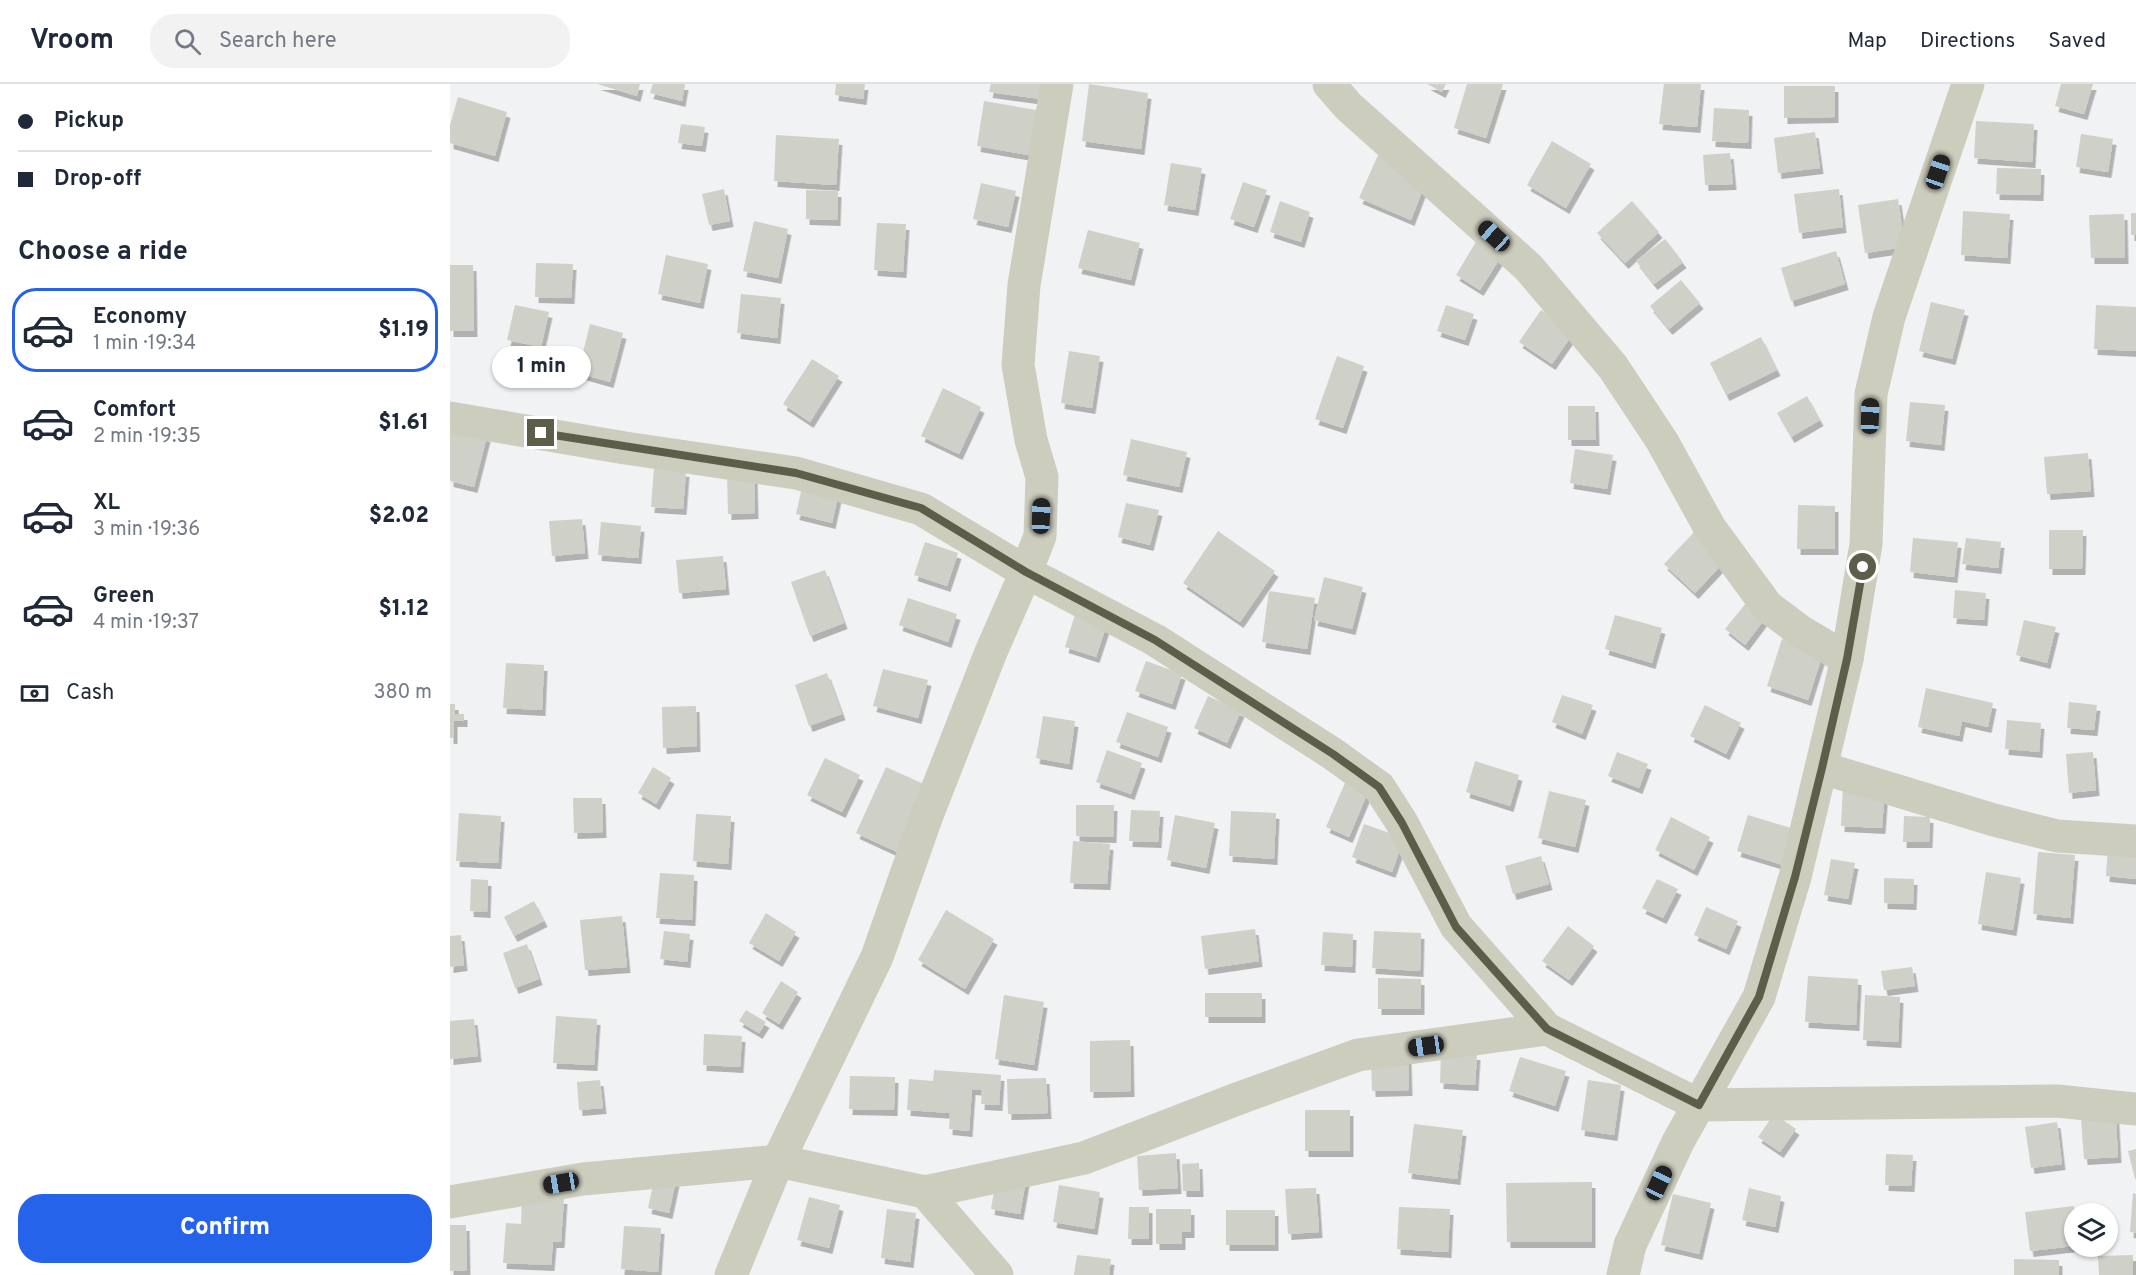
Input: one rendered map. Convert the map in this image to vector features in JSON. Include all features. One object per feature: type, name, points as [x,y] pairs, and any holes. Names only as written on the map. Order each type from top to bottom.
[{"type":"street","points":[[731,1275],[778,1161],[877,957],[926,818],[991,651],[1040,536],[1042,477],[1031,440],[1018,365],[1024,285],[1057,84]]},
{"type":"street","points":[[1329,84],[1348,106],[1528,267],[1613,367],[1662,441],[1710,528],[1767,606],[1800,631],[1847,659]]},
{"type":"street","points":[[1623,1275],[1630,1245],[1678,1142],[1759,997],[1795,877],[1847,659],[1866,544],[1871,394],[1889,317],[1968,84]]},
{"type":"street","points":[[450,418],[625,448],[796,473],[921,508],[1026,572],[1155,640],[1333,754],[1379,787],[1402,823],[1456,927],[1547,1029],[1699,1105],[2057,1101],[2136,1109]]},
{"type":"street","points":[[1822,768],[1994,820],[2057,836],[2136,841]]},
{"type":"street","points":[[450,1202],[583,1179],[778,1161],[926,1192],[1084,1158],[1358,1055],[1547,1029]]},
{"type":"street","points":[[926,1192],[998,1275]]},
{"type":"building","points":[[597,84],[640,84],[637,96]]},
{"type":"building","points":[[653,84],[685,84],[682,101],[650,93]]},
{"type":"building","points":[[836,84],[865,84],[863,99],[835,95]]},
{"type":"building","points":[[991,84],[1051,84],[1048,100],[989,92]]},
{"type":"building","points":[[1089,84],[1148,93],[1141,149],[1082,141]]},
{"type":"building","points":[[1427,84],[1446,84],[1442,92]]},
{"type":"building","points":[[1467,84],[1503,84],[1486,138],[1454,128]]},
{"type":"building","points":[[1664,84],[1701,84],[1697,127],[1659,124]]},
{"type":"building","points":[[2061,84],[2093,84],[2084,114],[2055,106]]},
{"type":"building","points":[[1784,86],[1835,86],[1835,117],[1784,118]]},
{"type":"building","points":[[458,97],[507,112],[495,156],[450,143],[450,125]]},
{"type":"building","points":[[984,101],[1054,113],[1046,158],[977,146]]},
{"type":"building","points":[[1714,108],[1749,110],[1748,143],[1712,141]]},
{"type":"building","points":[[1976,121],[2034,124],[2032,162],[1974,158]]},
{"type":"building","points":[[681,124],[705,127],[702,146],[678,143]]},
{"type":"building","points":[[1815,132],[1820,168],[1778,173],[1774,138]]},
{"type":"building","points":[[2081,134],[2113,139],[2108,172],[2076,167]]},
{"type":"building","points":[[776,135],[839,139],[836,185],[774,181]]},
{"type":"building","points":[[1552,141],[1591,164],[1566,208],[1527,185]]},
{"type":"building","points":[[1730,153],[1733,184],[1705,185],[1703,155]]},
{"type":"building","points":[[1378,155],[1428,176],[1411,220],[1359,198]]},
{"type":"building","points":[[1171,163],[1202,168],[1195,210],[1164,205]]},
{"type":"building","points":[[1997,168],[2041,169],[2040,195],[1996,194]]},
{"type":"building","points":[[1243,182],[1267,190],[1254,227],[1230,219]]},
{"type":"building","points":[[981,183],[1016,191],[1008,227],[973,219]]},
{"type":"building","points":[[724,189],[730,221],[709,225],[702,194]]},
{"type":"building","points":[[1839,189],[1843,227],[1799,233],[1794,194]]},
{"type":"building","points":[[806,190],[838,191],[837,220],[806,219]]},
{"type":"building","points":[[1898,199],[1905,247],[1865,253],[1858,205]]},
{"type":"building","points":[[1280,201],[1310,212],[1301,242],[1270,232]]},
{"type":"building","points":[[1632,201],[1659,232],[1625,263],[1597,233]]},
{"type":"building","points":[[1963,211],[2010,214],[2007,258],[1961,255]]},
{"type":"building","points":[[2131,213],[2136,213],[2136,235],[2131,235]]},
{"type":"building","points":[[2124,214],[2125,258],[2091,258],[2089,215]]},
{"type":"building","points":[[754,221],[788,229],[778,278],[743,271]]},
{"type":"building","points":[[877,223],[906,224],[903,272],[874,270]]},
{"type":"building","points":[[1088,230],[1140,243],[1131,280],[1078,268]]},
{"type":"building","points":[[1665,239],[1683,262],[1654,284],[1636,261]]},
{"type":"building","points":[[1477,240],[1502,255],[1480,290],[1456,275]]},
{"type":"building","points":[[1836,251],[1845,284],[1791,301],[1781,268]]},
{"type":"building","points":[[666,255],[708,264],[700,303],[658,294]]},
{"type":"building","points":[[536,263],[573,264],[571,298],[535,297]]},
{"type":"building","points":[[450,265],[473,265],[474,331],[450,331]]},
{"type":"building","points":[[1681,280],[1700,303],[1669,329],[1650,306]]},
{"type":"building","points":[[741,294],[781,298],[777,338],[737,333]]},
{"type":"building","points":[[1931,302],[1965,310],[1952,359],[1919,351]]},
{"type":"building","points":[[515,305],[549,312],[541,347],[507,340]]},
{"type":"building","points":[[1446,305],[1474,314],[1465,340],[1437,331]]},
{"type":"building","points":[[2096,305],[2136,307],[2136,351],[2094,349]]},
{"type":"building","points":[[1541,310],[1574,332],[1552,364],[1519,342]]},
{"type":"building","points":[[590,324],[623,333],[610,382],[578,373]]},
{"type":"building","points":[[1761,337],[1777,370],[1726,395],[1710,363]]},
{"type":"building","points":[[1069,351],[1100,356],[1092,408],[1061,403]]},
{"type":"building","points":[[1337,356],[1364,366],[1343,428],[1315,419]]},
{"type":"building","points":[[812,359],[839,376],[810,422],[783,404]]},
{"type":"building","points":[[943,388],[981,407],[959,454],[921,436]]},
{"type":"building","points":[[1807,396],[1820,420],[1791,437],[1777,413]]},
{"type":"building","points":[[1910,402],[1945,405],[1941,445],[1906,441]]},
{"type":"building","points":[[1568,406],[1595,406],[1596,440],[1568,440]]},
{"type":"building","points":[[450,427],[487,436],[474,487],[450,481]]},
{"type":"building","points":[[1131,439],[1187,452],[1179,487],[1123,475]]},
{"type":"building","points":[[1575,449],[1613,455],[1607,489],[1570,483]]},
{"type":"building","points":[[2088,453],[2091,491],[2047,494],[2044,457]]},
{"type":"building","points":[[654,468],[686,471],[683,509],[651,507]]},
{"type":"building","points":[[754,472],[755,513],[728,514],[727,473]]},
{"type":"building","points":[[805,474],[841,483],[832,523],[796,514]]},
{"type":"building","points":[[1126,503],[1159,510],[1150,545],[1118,537]]},
{"type":"building","points":[[1798,505],[1835,506],[1835,549],[1797,549]]},
{"type":"building","points":[[582,519],[585,553],[552,556],[549,521]]},
{"type":"building","points":[[601,522],[641,526],[638,558],[598,555]]},
{"type":"building","points":[[2049,530],[2083,530],[2082,569],[2049,569]]},
{"type":"building","points":[[1218,531],[1275,571],[1240,622],[1183,583]]},
{"type":"building","points":[[1695,531],[1726,560],[1695,593],[1664,564]]},
{"type":"building","points":[[1913,538],[1958,542],[1954,577],[1910,572]]},
{"type":"building","points":[[1966,538],[2001,542],[1998,568],[1962,564]]},
{"type":"building","points":[[925,542],[958,553],[947,586],[914,575]]},
{"type":"building","points":[[723,556],[726,589],[679,593],[676,560]]},
{"type":"building","points":[[825,570],[844,623],[810,636],[791,582]]},
{"type":"building","points":[[1324,577],[1363,587],[1352,629],[1314,620]]},
{"type":"building","points":[[1955,590],[1986,593],[1984,620],[1953,618]]},
{"type":"building","points":[[1269,591],[1315,598],[1307,649],[1262,642]]},
{"type":"building","points":[[908,598],[957,614],[948,642],[899,625]]},
{"type":"building","points":[[1747,602],[1766,617],[1745,645],[1725,629]]},
{"type":"building","points":[[1076,611],[1108,621],[1096,657],[1065,647]]},
{"type":"building","points":[[1615,615],[1662,628],[1652,663],[1605,649]]},
{"type":"building","points":[[2024,620],[2056,627],[2047,663],[2016,655]]},
{"type":"building","points":[[1782,639],[1823,653],[1808,700],[1767,686]]},
{"type":"building","points":[[1146,661],[1182,674],[1172,704],[1135,691]]},
{"type":"building","points":[[506,663],[544,665],[542,710],[503,708]]},
{"type":"building","points":[[883,669],[928,680],[918,718],[873,706]]},
{"type":"building","points":[[827,673],[842,714],[809,726],[795,685]]},
{"type":"building","points":[[1926,688],[1993,703],[1988,727],[1962,721],[1959,736],[1918,727]]},
{"type":"building","points":[[1562,695],[1593,705],[1582,734],[1552,722]]},
{"type":"building","points":[[1208,696],[1241,711],[1227,743],[1194,728]]},
{"type":"building","points":[[2069,702],[2097,705],[2094,730],[2067,728]]},
{"type":"building","points":[[450,704],[455,704],[455,714],[464,714],[464,721],[454,721],[454,738],[450,738]]},
{"type":"building","points":[[1705,705],[1741,723],[1726,754],[1690,736]]},
{"type":"building","points":[[696,706],[697,746],[663,748],[662,707]]},
{"type":"building","points":[[1127,712],[1168,727],[1158,757],[1116,742]]},
{"type":"building","points":[[1043,716],[1075,721],[1069,764],[1036,758]]},
{"type":"building","points":[[2007,720],[2041,723],[2039,752],[2005,749]]},
{"type":"building","points":[[1107,750],[1142,763],[1131,794],[1096,782]]},
{"type":"building","points":[[1617,752],[1648,764],[1639,788],[1608,776]]},
{"type":"building","points":[[2093,752],[2096,790],[2069,793],[2066,754]]},
{"type":"building","points":[[825,758],[860,775],[842,812],[807,795]]},
{"type":"building","points":[[1475,761],[1519,775],[1510,806],[1466,792]]},
{"type":"building","points":[[653,767],[671,778],[656,804],[638,793]]},
{"type":"building","points":[[886,767],[926,785],[906,856],[856,833]]},
{"type":"building","points":[[1345,783],[1368,792],[1349,837],[1326,827]]},
{"type":"building","points":[[1843,785],[1885,787],[1882,828],[1841,826]]},
{"type":"building","points":[[1549,791],[1586,800],[1575,847],[1538,838]]},
{"type":"building","points":[[573,798],[602,798],[603,832],[574,833]]},
{"type":"building","points":[[1076,805],[1114,805],[1113,837],[1076,836]]},
{"type":"building","points":[[1131,810],[1160,811],[1158,842],[1129,841]]},
{"type":"building","points":[[1231,811],[1276,813],[1274,859],[1229,856]]},
{"type":"building","points":[[459,813],[501,816],[498,863],[456,861]]},
{"type":"building","points":[[696,814],[731,816],[728,864],[693,861]]},
{"type":"building","points":[[1175,815],[1215,823],[1206,868],[1167,860]]},
{"type":"building","points":[[1748,815],[1794,829],[1783,865],[1737,851]]},
{"type":"building","points":[[1904,816],[1930,817],[1929,842],[1903,842]]},
{"type":"building","points":[[1671,817],[1710,837],[1694,870],[1655,850]]},
{"type":"building","points":[[1364,824],[1404,838],[1392,872],[1352,857]]},
{"type":"building","points":[[1073,841],[1110,844],[1107,884],[1070,883]]},
{"type":"building","points":[[2108,847],[2136,850],[2136,879],[2106,876]]},
{"type":"building","points":[[2038,852],[2075,855],[2070,918],[2033,914]]},
{"type":"building","points":[[1541,856],[1549,884],[1513,894],[1505,866]]},
{"type":"building","points":[[1831,859],[1855,863],[1848,899],[1824,895]]},
{"type":"building","points":[[1986,872],[2021,878],[2013,930],[1978,924]]},
{"type":"building","points":[[660,873],[694,875],[692,920],[656,918]]},
{"type":"building","points":[[1884,878],[1914,879],[1913,904],[1884,903]]},
{"type":"building","points":[[471,879],[488,880],[487,912],[470,911]]},
{"type":"building","points":[[1657,879],[1678,889],[1663,918],[1642,908]]},
{"type":"building","points":[[534,901],[544,921],[514,936],[504,917]]},
{"type":"building","points":[[1706,907],[1738,921],[1726,949],[1694,935]]},
{"type":"building","points":[[946,910],[994,939],[965,989],[918,960]]},
{"type":"building","points":[[766,913],[796,932],[779,961],[749,943]]},
{"type":"building","points":[[622,916],[627,967],[585,970],[580,920]]},
{"type":"building","points":[[1568,926],[1594,946],[1569,980],[1542,961]]},
{"type":"building","points":[[1255,929],[1259,961],[1205,969],[1201,936]]},
{"type":"building","points":[[664,931],[690,934],[687,962],[660,959]]},
{"type":"building","points":[[1374,931],[1421,933],[1420,971],[1372,968]]},
{"type":"building","points":[[1323,932],[1353,934],[1352,967],[1321,965]]},
{"type":"building","points":[[461,935],[464,965],[450,967],[450,936]]},
{"type":"building","points":[[527,944],[539,979],[515,988],[503,953]]},
{"type":"building","points":[[1912,967],[1915,986],[1884,990],[1881,971]]},
{"type":"building","points":[[1808,976],[1858,979],[1856,1025],[1805,1022]]},
{"type":"building","points":[[1378,978],[1421,979],[1421,1009],[1378,1009]]},
{"type":"building","points":[[781,981],[798,992],[779,1024],[762,1013]]},
{"type":"building","points":[[1205,993],[1262,993],[1262,1017],[1205,1017]]},
{"type":"building","points":[[1004,995],[1044,1002],[1034,1065],[995,1059]]},
{"type":"building","points":[[1865,995],[1900,997],[1898,1042],[1863,1040]]},
{"type":"building","points":[[746,1010],[766,1022],[759,1033],[739,1021]]},
{"type":"building","points":[[556,1016],[597,1019],[594,1065],[553,1063]]},
{"type":"building","points":[[474,1019],[478,1056],[450,1059],[450,1021]]},
{"type":"building","points":[[704,1034],[742,1036],[740,1067],[703,1065]]},
{"type":"building","points":[[1130,1040],[1131,1091],[1090,1092],[1090,1041]]},
{"type":"building","points":[[1441,1053],[1477,1054],[1475,1085],[1440,1083]]},
{"type":"building","points":[[1408,1057],[1409,1090],[1372,1091],[1371,1058]]},
{"type":"building","points":[[1520,1057],[1566,1071],[1555,1106],[1509,1091]]},
{"type":"building","points":[[934,1070],[1001,1075],[999,1105],[981,1104],[982,1090],[972,1089],[969,1131],[949,1129],[950,1113],[907,1110],[909,1079],[933,1081]]},
{"type":"building","points":[[850,1076],[895,1077],[894,1110],[849,1109]]},
{"type":"building","points":[[1046,1078],[1048,1113],[1008,1114],[1007,1079]]},
{"type":"building","points":[[600,1080],[603,1108],[579,1110],[577,1082]]},
{"type":"building","points":[[1588,1080],[1621,1085],[1614,1135],[1581,1130]]},
{"type":"building","points":[[2115,1104],[2118,1157],[2084,1159],[2080,1106]]},
{"type":"building","points":[[1305,1110],[1350,1110],[1350,1151],[1305,1151]]},
{"type":"building","points":[[1774,1114],[1796,1129],[1780,1152],[1758,1137]]},
{"type":"building","points":[[2057,1122],[2062,1164],[2031,1168],[2025,1127]]},
{"type":"building","points":[[1414,1124],[1463,1130],[1457,1179],[1408,1173]]},
{"type":"building","points":[[2136,1149],[2136,1179],[2135,1179],[2128,1151]]},
{"type":"building","points":[[1176,1153],[1178,1188],[1139,1190],[1137,1156]]},
{"type":"building","points":[[1886,1154],[1913,1155],[1911,1186],[1885,1185]]},
{"type":"building","points":[[658,1162],[679,1166],[669,1213],[648,1208]]},
{"type":"building","points":[[1199,1163],[1200,1191],[1183,1191],[1182,1164]]},
{"type":"building","points":[[997,1174],[1026,1180],[1020,1214],[991,1209]]},
{"type":"building","points":[[1592,1182],[1592,1242],[1507,1242],[1506,1183]]},
{"type":"building","points":[[1059,1185],[1100,1192],[1094,1229],[1053,1222]]},
{"type":"building","points":[[1316,1188],[1319,1232],[1288,1234],[1285,1189]]},
{"type":"building","points":[[1749,1188],[1781,1196],[1775,1227],[1742,1220]]},
{"type":"building","points":[[2133,1193],[2136,1194],[2136,1233],[2130,1232]]},
{"type":"building","points":[[1673,1194],[1711,1203],[1699,1254],[1661,1245]]},
{"type":"building","points":[[522,1196],[564,1198],[561,1242],[553,1242],[551,1265],[503,1263],[506,1223],[521,1224]]},
{"type":"building","points":[[809,1197],[840,1205],[829,1248],[797,1240]]},
{"type":"building","points":[[1129,1207],[1149,1207],[1149,1239],[1128,1239]]},
{"type":"building","points":[[1399,1207],[1450,1209],[1448,1252],[1397,1249]]},
{"type":"building","points":[[2064,1207],[2064,1247],[2030,1251],[2025,1212]]},
{"type":"building","points":[[887,1209],[916,1213],[910,1262],[881,1258]]},
{"type":"building","points":[[1156,1209],[1191,1209],[1191,1232],[1182,1232],[1182,1244],[1156,1244]]},
{"type":"building","points":[[1226,1210],[1275,1210],[1275,1245],[1226,1245]]},
{"type":"building","points":[[450,1225],[466,1225],[467,1270],[450,1271]]},
{"type":"building","points":[[624,1226],[661,1228],[658,1272],[621,1269]]},
{"type":"building","points":[[1077,1255],[1111,1259],[1109,1275],[1074,1275]]},
{"type":"building","points":[[2133,1255],[2133,1275],[2099,1275],[2098,1257]]},
{"type":"building","points":[[2014,1259],[2059,1260],[2059,1275],[2014,1275]]},
{"type":"route","points":[[541,433],[625,448],[796,473],[921,508],[1026,572],[1155,640],[1333,754],[1379,787],[1402,823],[1456,927],[1547,1029],[1699,1105],[1759,997],[1795,877],[1822,768],[1847,659],[1863,567]]}]
